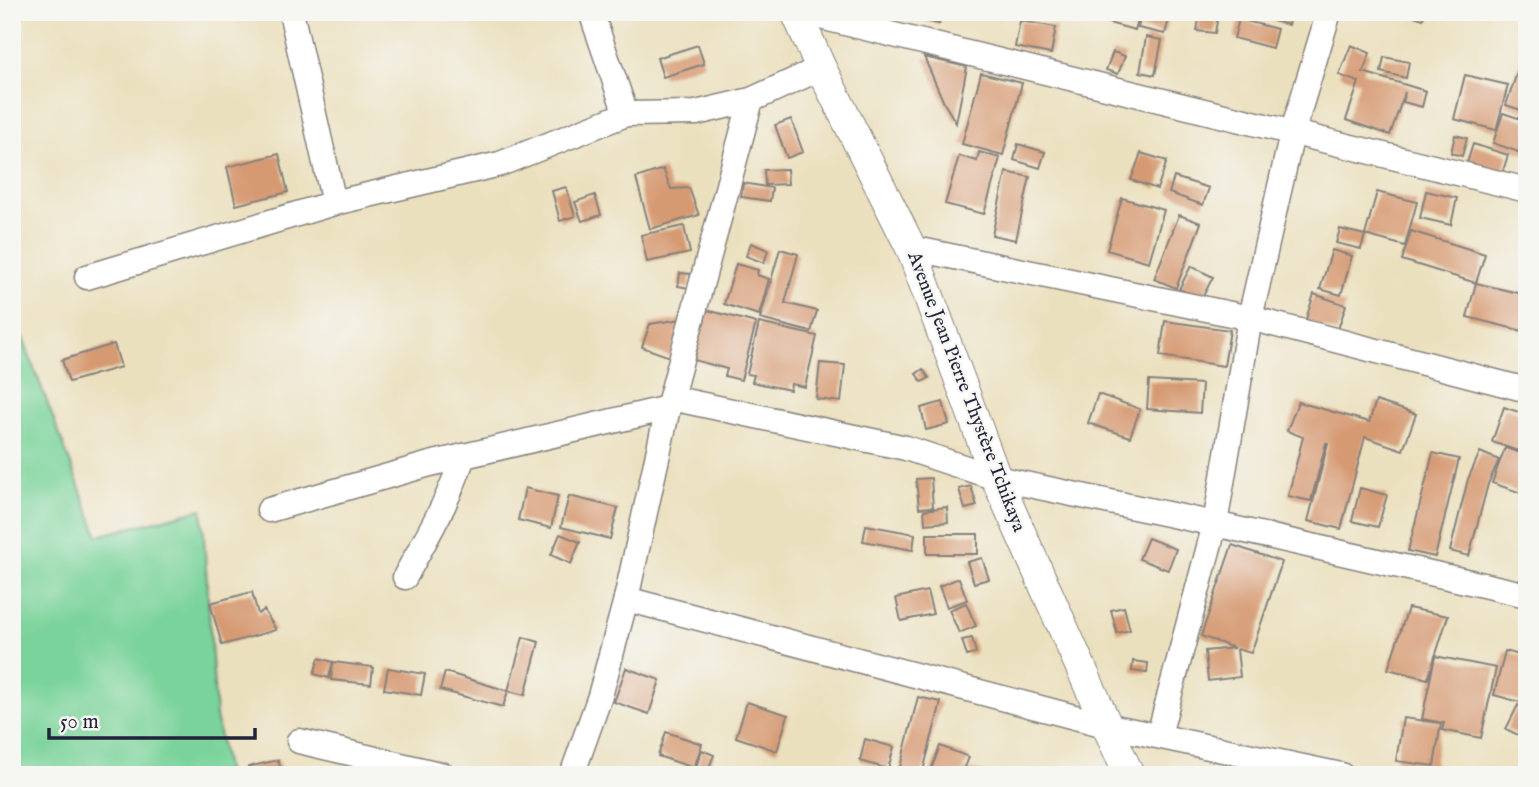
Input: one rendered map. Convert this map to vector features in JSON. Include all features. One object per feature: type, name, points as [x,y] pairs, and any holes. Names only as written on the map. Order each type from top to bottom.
[{"type":"street","points":[[291,12],[334,203]]},
{"type":"street","points":[[590,12],[626,114]]},
{"type":"street","points":[[798,12],[1527,190]]},
{"type":"street","name":"Avenue Jean Pierre Thystère Tchikaya","points":[[798,12],[821,68],[911,248],[996,478],[1129,775]]},
{"type":"street","points":[[1159,735],[1215,524],[1250,318],[1292,134],[1329,12]]},
{"type":"street","points":[[87,277],[334,203],[500,164],[626,114],[696,113],[751,100],[821,68]]},
{"type":"street","points":[[572,775],[600,696],[626,598],[669,403],[751,100]]},
{"type":"street","points":[[911,248],[1250,318],[1527,390]]},
{"type":"street","points":[[269,510],[669,403],[906,448],[996,478],[1215,524],[1527,595]]},
{"type":"street","points":[[405,577],[452,491],[463,456]]},
{"type":"street","points":[[626,598],[1105,725],[1340,775]]},
{"type":"street","points":[[299,741],[443,775]]},
{"type":"green space","points":[[12,310],[98,536],[202,509],[216,716],[227,775],[12,775]]},
{"type":"building","points":[[915,12],[944,12],[939,24],[916,19]]},
{"type":"building","points":[[1108,12],[1141,12],[1135,30],[1105,22]]},
{"type":"building","points":[[1142,12],[1171,12],[1165,34],[1138,28]]},
{"type":"building","points":[[1200,12],[1218,15],[1215,33],[1197,31]]},
{"type":"building","points":[[1242,12],[1291,12],[1288,25]]},
{"type":"building","points":[[1402,12],[1425,12],[1423,19]]},
{"type":"building","points":[[1239,19],[1277,29],[1272,48],[1234,38]]},
{"type":"building","points":[[1020,21],[1056,27],[1051,54],[1015,47]]},
{"type":"building","points":[[1146,37],[1162,40],[1155,75],[1140,72]]},
{"type":"building","points":[[698,45],[704,64],[663,77],[657,58]]},
{"type":"building","points":[[1351,45],[1370,53],[1363,72],[1426,91],[1422,107],[1403,102],[1405,92],[1390,135],[1346,120],[1359,82],[1339,75]]},
{"type":"building","points":[[1113,52],[1125,56],[1118,74],[1106,70]]},
{"type":"building","points":[[1524,52],[1527,53],[1527,112],[1506,105]]},
{"type":"building","points":[[924,57],[967,67],[956,123],[944,103]]},
{"type":"building","points":[[1384,57],[1409,62],[1406,78],[1381,72]]},
{"type":"building","points":[[981,73],[1022,83],[1003,155],[962,144]]},
{"type":"building","points":[[1465,75],[1508,85],[1496,130],[1454,119]]},
{"type":"building","points":[[1503,113],[1527,121],[1527,155],[1493,143]]},
{"type":"building","points":[[791,119],[803,152],[787,158],[775,125]]},
{"type":"building","points":[[1455,135],[1467,138],[1462,156],[1451,153]]},
{"type":"building","points":[[1018,144],[1045,152],[1040,168],[1014,160]]},
{"type":"building","points":[[1473,144],[1508,155],[1502,174],[1467,163]]},
{"type":"building","points":[[979,152],[1000,158],[984,214],[945,204],[959,156],[977,161]]},
{"type":"building","points":[[1141,153],[1167,161],[1157,189],[1131,180]]},
{"type":"building","points":[[279,154],[288,192],[236,205],[227,167]]},
{"type":"building","points":[[663,169],[671,189],[689,188],[699,215],[650,229],[636,178]]},
{"type":"building","points":[[787,169],[788,184],[765,185],[764,170]]},
{"type":"building","points":[[1006,172],[1030,177],[1016,240],[992,235]]},
{"type":"building","points":[[1174,177],[1209,188],[1203,205],[1169,193]]},
{"type":"building","points":[[743,183],[772,188],[770,201],[741,197]]},
{"type":"building","points":[[566,187],[575,216],[560,221],[552,191]]},
{"type":"building","points":[[1426,191],[1457,198],[1451,225],[1420,218]]},
{"type":"building","points":[[1377,192],[1417,202],[1405,246],[1365,235]]},
{"type":"building","points":[[595,195],[601,215],[582,221],[575,202]]},
{"type":"building","points":[[1122,198],[1164,210],[1149,262],[1107,250]]},
{"type":"building","points":[[1179,215],[1201,223],[1176,288],[1154,279]]},
{"type":"building","points":[[684,226],[690,253],[647,262],[641,235]]},
{"type":"building","points":[[1340,229],[1365,235],[1361,249],[1336,243]]},
{"type":"building","points":[[1411,231],[1485,254],[1476,283],[1402,260]]},
{"type":"building","points":[[751,243],[768,250],[764,263],[746,256]]},
{"type":"building","points":[[780,249],[798,254],[785,303],[817,311],[811,332],[760,319]]},
{"type":"building","points":[[1332,250],[1352,256],[1341,295],[1320,289]]},
{"type":"building","points":[[736,264],[758,270],[757,275],[769,279],[759,315],[724,304]]},
{"type":"building","points":[[1191,266],[1213,277],[1201,300],[1179,289]]},
{"type":"building","points":[[680,273],[691,274],[689,288],[678,286]]},
{"type":"building","points":[[1476,283],[1527,295],[1527,332],[1467,317]]},
{"type":"building","points":[[1314,294],[1346,305],[1337,332],[1305,322]]},
{"type":"building","points":[[707,310],[756,323],[741,380],[725,376],[727,369],[694,360]]},
{"type":"building","points":[[682,319],[670,357],[642,347],[650,324]]},
{"type":"building","points":[[1165,321],[1230,330],[1224,366],[1160,356]]},
{"type":"building","points":[[759,323],[817,336],[805,387],[791,384],[790,390],[752,382],[754,375],[747,374]]},
{"type":"building","points":[[114,344],[121,367],[69,382],[62,360]]},
{"type":"building","points":[[820,363],[845,365],[841,402],[816,399]]},
{"type":"building","points":[[923,369],[929,378],[922,382],[916,374]]},
{"type":"building","points":[[1149,381],[1202,384],[1200,413],[1147,409]]},
{"type":"building","points":[[1098,394],[1140,409],[1130,437],[1088,423]]},
{"type":"building","points":[[1376,401],[1416,414],[1403,450],[1365,437],[1341,529],[1308,521],[1328,443],[1311,501],[1288,496],[1303,437],[1287,431],[1298,402],[1369,422]]},
{"type":"building","points":[[943,402],[949,424],[926,430],[921,408]]},
{"type":"building","points":[[1504,407],[1527,415],[1527,444],[1524,453],[1492,442]]},
{"type":"building","points":[[1505,448],[1527,455],[1527,495],[1492,483]]},
{"type":"building","points":[[1480,452],[1499,460],[1488,484],[1469,556],[1450,551],[1468,479]]},
{"type":"building","points":[[1433,453],[1459,459],[1435,557],[1408,551]]},
{"type":"building","points":[[931,478],[933,507],[919,508],[916,479]]},
{"type":"building","points":[[971,486],[977,506],[965,509],[959,489]]},
{"type":"building","points":[[525,488],[558,496],[551,528],[518,520]]},
{"type":"building","points":[[1360,488],[1387,495],[1378,527],[1352,521]]},
{"type":"building","points":[[569,496],[618,508],[610,539],[561,527]]},
{"type":"building","points":[[947,507],[948,522],[925,524],[924,510]]},
{"type":"building","points":[[866,525],[915,534],[913,550],[863,541]]},
{"type":"building","points":[[560,534],[580,542],[571,564],[551,555]]},
{"type":"building","points":[[927,534],[978,534],[978,554],[927,554]]},
{"type":"building","points":[[1148,538],[1176,549],[1168,570],[1139,559]]},
{"type":"building","points":[[1232,545],[1282,562],[1251,653],[1237,649],[1240,677],[1208,681],[1205,651],[1234,648],[1201,636]]},
{"type":"building","points":[[982,558],[989,579],[974,583],[967,562]]},
{"type":"building","points":[[959,578],[967,600],[947,607],[939,586]]},
{"type":"building","points":[[927,591],[933,614],[901,621],[896,598]]},
{"type":"building","points":[[252,592],[258,614],[264,610],[276,630],[222,645],[210,603]]},
{"type":"building","points":[[966,603],[976,626],[959,633],[949,610]]},
{"type":"building","points":[[1124,607],[1130,630],[1117,633],[1111,610]]},
{"type":"building","points":[[1408,608],[1448,616],[1428,679],[1388,669]]},
{"type":"building","points":[[523,637],[539,642],[525,695],[508,691]]},
{"type":"building","points":[[972,638],[976,653],[967,656],[962,640]]},
{"type":"building","points":[[1505,651],[1527,657],[1527,704],[1494,695]]},
{"type":"building","points":[[1435,656],[1496,668],[1481,738],[1442,730],[1444,723],[1422,719]]},
{"type":"building","points":[[319,658],[333,662],[329,678],[314,674]]},
{"type":"building","points":[[1133,661],[1148,663],[1147,673],[1132,671]]},
{"type":"building","points":[[333,662],[373,667],[371,684],[331,680]]},
{"type":"building","points":[[388,668],[425,674],[421,695],[384,689]]},
{"type":"building","points":[[626,668],[660,680],[649,714],[614,702]]},
{"type":"building","points":[[445,672],[508,691],[503,707],[440,690]]},
{"type":"building","points":[[918,697],[941,702],[922,775],[898,775]]},
{"type":"building","points":[[747,702],[788,715],[777,751],[736,737]]},
{"type":"building","points":[[1518,705],[1527,710],[1527,719],[1518,735],[1506,729]]},
{"type":"building","points":[[1403,718],[1441,723],[1434,766],[1396,761]]},
{"type":"building","points":[[666,732],[702,744],[694,768],[658,756]]},
{"type":"building","points":[[865,739],[894,747],[888,769],[860,761]]},
{"type":"building","points":[[940,746],[969,757],[962,775],[929,775]]},
{"type":"building","points":[[702,750],[714,755],[707,773],[695,769]]},
{"type":"building","points":[[278,760],[283,775],[251,775],[248,767]]},
{"type":"building","points":[[965,769],[990,773],[990,775],[964,775]]}]
